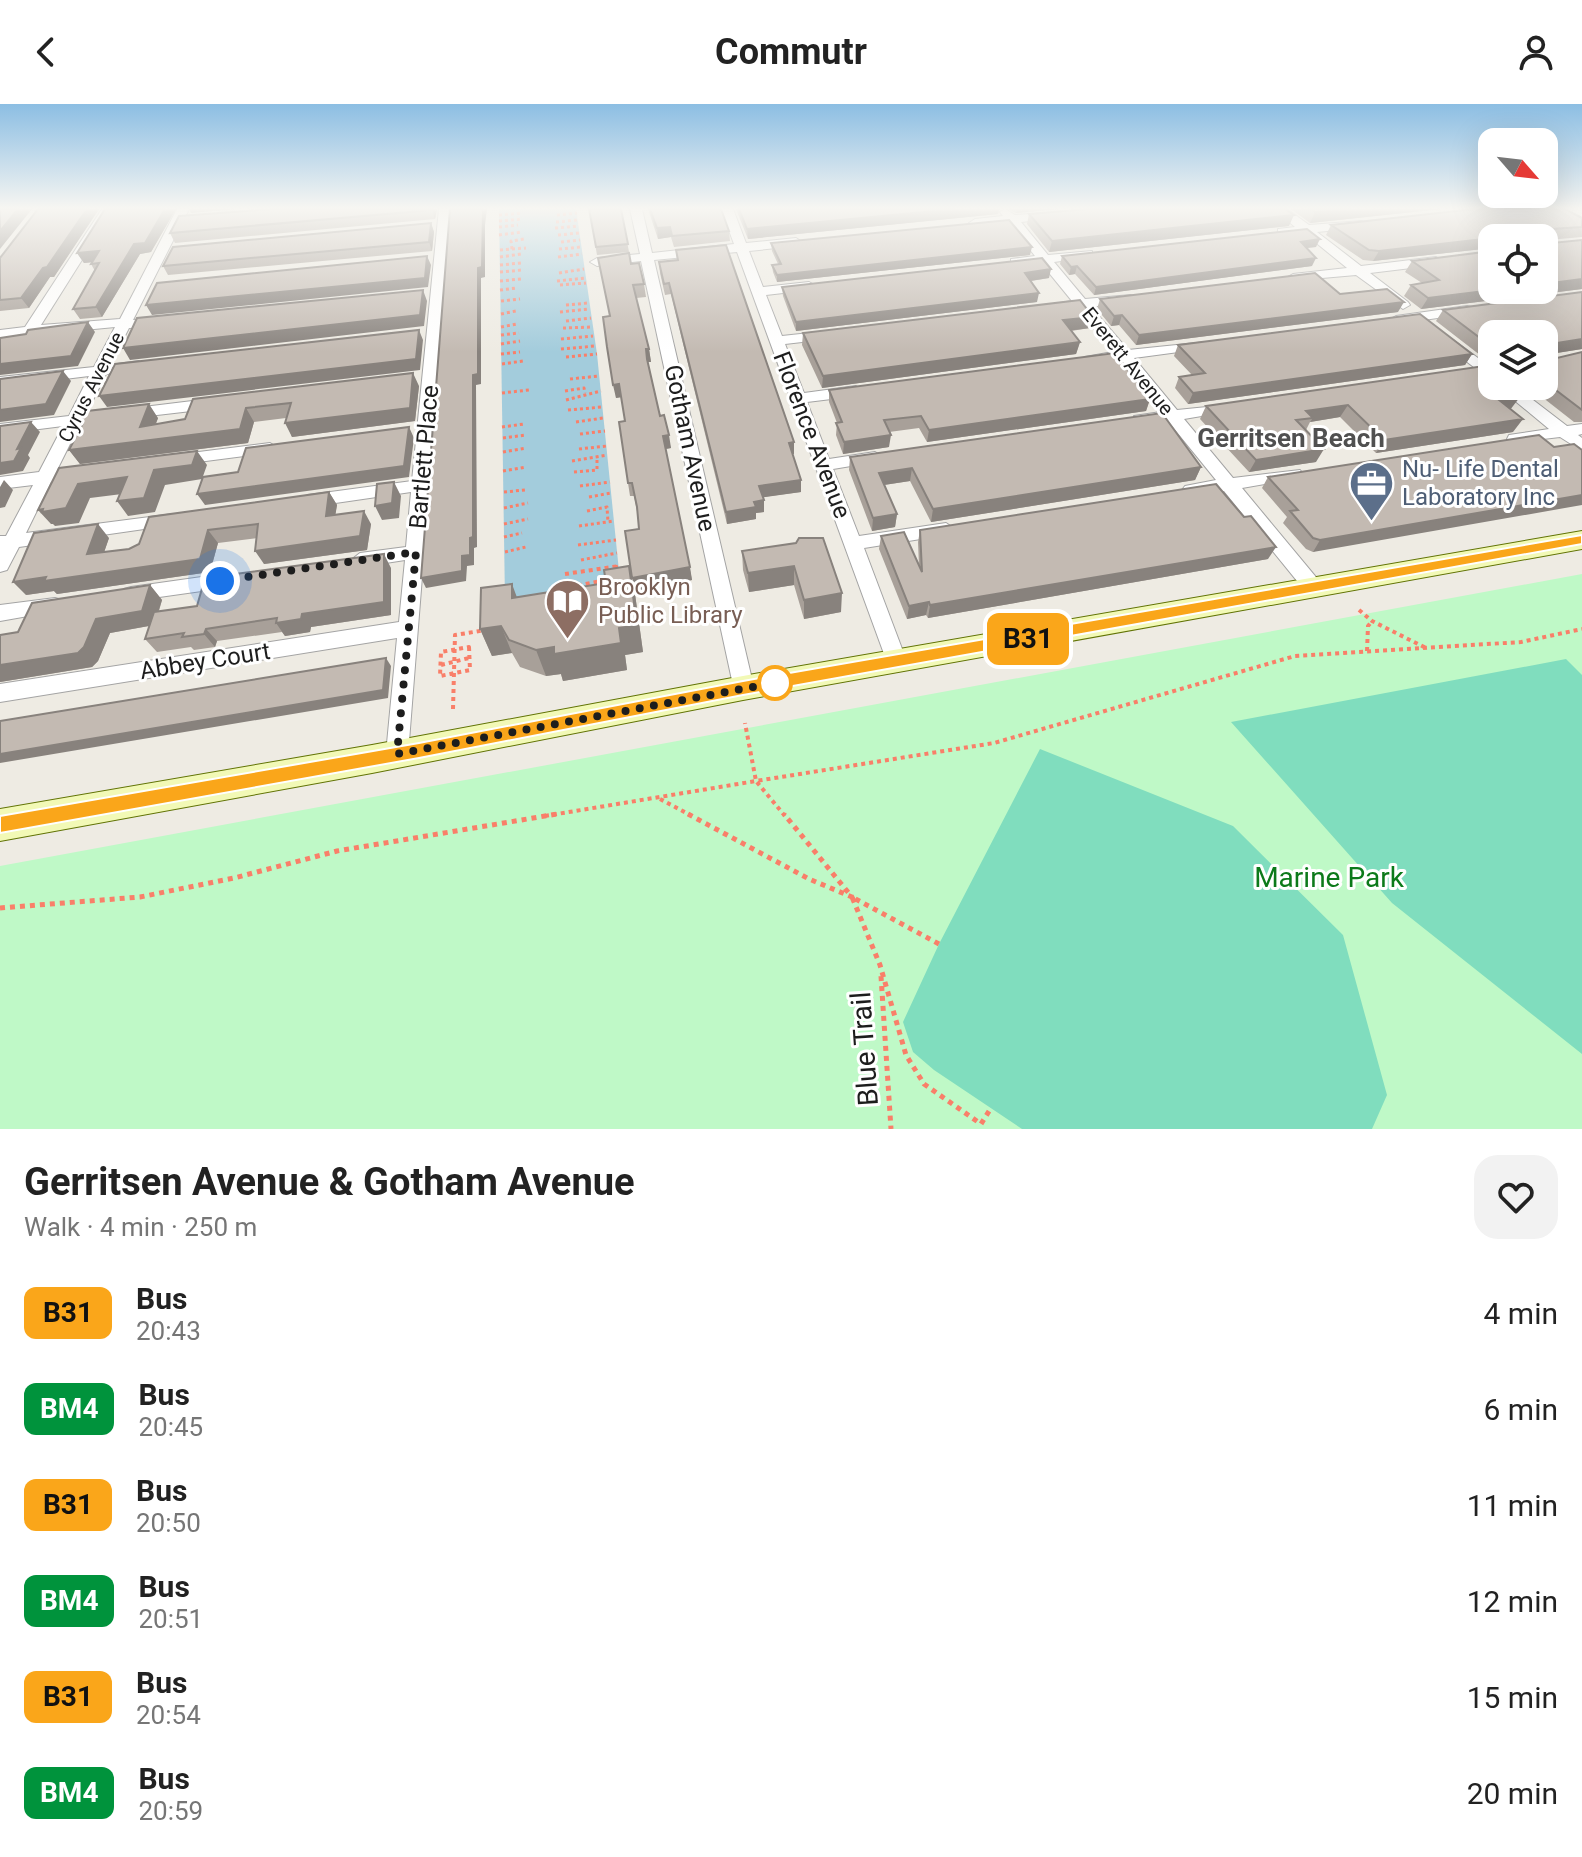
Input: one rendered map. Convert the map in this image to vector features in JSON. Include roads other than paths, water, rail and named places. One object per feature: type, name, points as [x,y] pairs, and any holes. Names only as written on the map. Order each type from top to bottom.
[{"type":"main road","points":[[0,825],[743,688],[1582,540]]},
{"type":"street","points":[[30,331],[77,257]]},
{"type":"street","name":"Cyrus Avenue","points":[[0,565],[6,542],[45,477],[124,324],[150,286],[159,257]]},
{"type":"street","points":[[421,259],[441,257]]},
{"type":"street","name":"Bartlett Place","points":[[397,754],[441,257]]},
{"type":"street","points":[[591,266],[647,257]]},
{"type":"street","name":"Gotham Avenue","points":[[647,257],[743,688]]},
{"type":"street","name":"Florence Avenue","points":[[745,257],[897,662]]},
{"type":"street","points":[[1004,264],[1066,257]]},
{"type":"street","points":[[1342,257],[1478,363]]},
{"type":"street","name":"Everett Avenue","points":[[1045,259],[1313,587]]},
{"type":"street","points":[[1278,280],[1447,259]]},
{"type":"street","points":[[758,292],[817,285]]},
{"type":"street","points":[[418,295],[439,293]]},
{"type":"street","points":[[1043,308],[1140,297]]},
{"type":"street","points":[[1386,321],[1429,326],[1477,309]]},
{"type":"street","points":[[0,334],[111,322],[175,321]]},
{"type":"street","points":[[414,335],[435,332]]},
{"type":"street","points":[[777,341],[838,333]]},
{"type":"street","points":[[1081,361],[1215,343]]},
{"type":"street","points":[[0,382],[163,364]]},
{"type":"street","points":[[1462,373],[1478,372]]},
{"type":"street","points":[[409,380],[431,377]]},
{"type":"street","points":[[798,398],[875,388]]},
{"type":"street","points":[[1523,400],[1582,446]]},
{"type":"street","points":[[0,429],[234,401]]},
{"type":"street","points":[[1115,423],[1249,404]]},
{"type":"street","points":[[405,431],[428,428]]},
{"type":"street","points":[[1489,443],[1582,429]]},
{"type":"street","points":[[157,463],[281,447]]},
{"type":"street","points":[[823,465],[900,454]]},
{"type":"street","points":[[1170,493],[1319,470]]},
{"type":"street","points":[[0,483],[95,471]]},
{"type":"street","points":[[292,503],[422,485]]},
{"type":"street","points":[[6,542],[185,518]]},
{"type":"street","points":[[853,543],[958,527]]},
{"type":"street","points":[[346,563],[416,552]]},
{"type":"street","points":[[110,597],[251,576]]},
{"type":"street","points":[[0,613],[79,602]]},
{"type":"street","name":"Abbey Court","points":[[0,693],[410,628]]},
{"type":"water","points":[[500,257],[583,257],[597,354],[621,591],[505,601]]},
{"type":"place","name":"Nu- Life Dental Laboratory Inc","points":[[1371,522]]},
{"type":"place","name":"Brooklyn Public Library","points":[[567,640]]},
{"type":"district","name":"Gerritsen Beach","points":[[1291,438]]},
{"type":"park label","name":"Marine Park","points":[[1329,877]]}]
